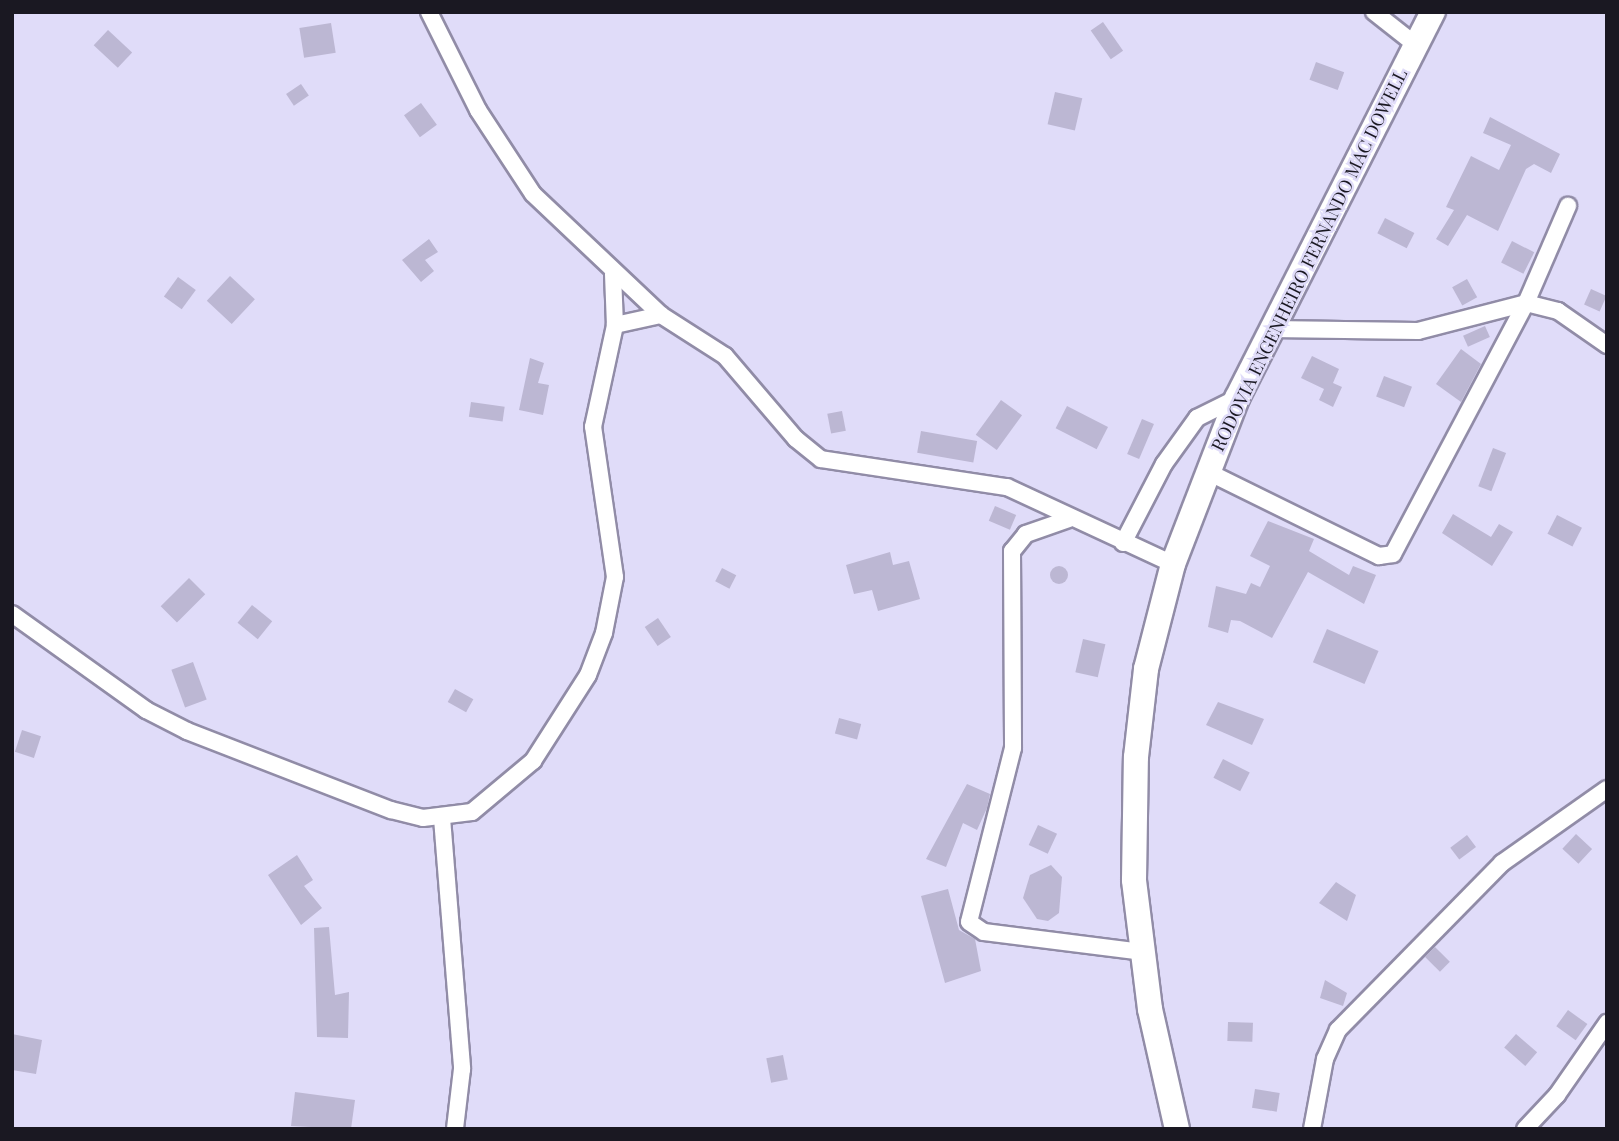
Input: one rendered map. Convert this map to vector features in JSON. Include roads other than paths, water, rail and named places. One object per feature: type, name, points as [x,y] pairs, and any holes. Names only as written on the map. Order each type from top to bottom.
[{"type":"main road","name":"RODOVIA ENGENHEIRO FERNANDO MAC DOWELL","points":[[1177,1129],[1142,952],[1134,880],[1136,757],[1146,669],[1173,564],[1206,471],[1237,398],[1433,12]]},
{"type":"street","points":[[429,12],[478,110],[533,194],[613,274],[661,315],[725,356],[796,439],[821,459],[964,476],[1007,486],[1069,519],[1173,564]]},
{"type":"street","points":[[1374,12],[1416,45]]},
{"type":"street","points":[[1206,471],[1379,556],[1393,554],[1526,303],[1569,206]]},
{"type":"street","points":[[12,614],[146,710],[187,731],[391,810],[442,818],[472,812],[533,761],[588,674],[604,634],[615,577],[592,449],[615,325],[613,274]]},
{"type":"street","points":[[1271,329],[1418,331],[1526,303],[1558,311],[1607,345]]},
{"type":"street","points":[[615,325],[661,315]]},
{"type":"street","points":[[1123,543],[1164,464],[1197,418],[1237,398]]},
{"type":"street","points":[[1069,519],[1026,534],[1012,551],[1013,748],[970,922],[984,932],[1142,952]]},
{"type":"street","points":[[1312,1129],[1330,1045],[1394,969],[1502,863],[1607,789]]},
{"type":"street","points":[[442,818],[462,1069],[455,1129]]},
{"type":"street","points":[[1525,1129],[1557,1095],[1607,1023]]}]
